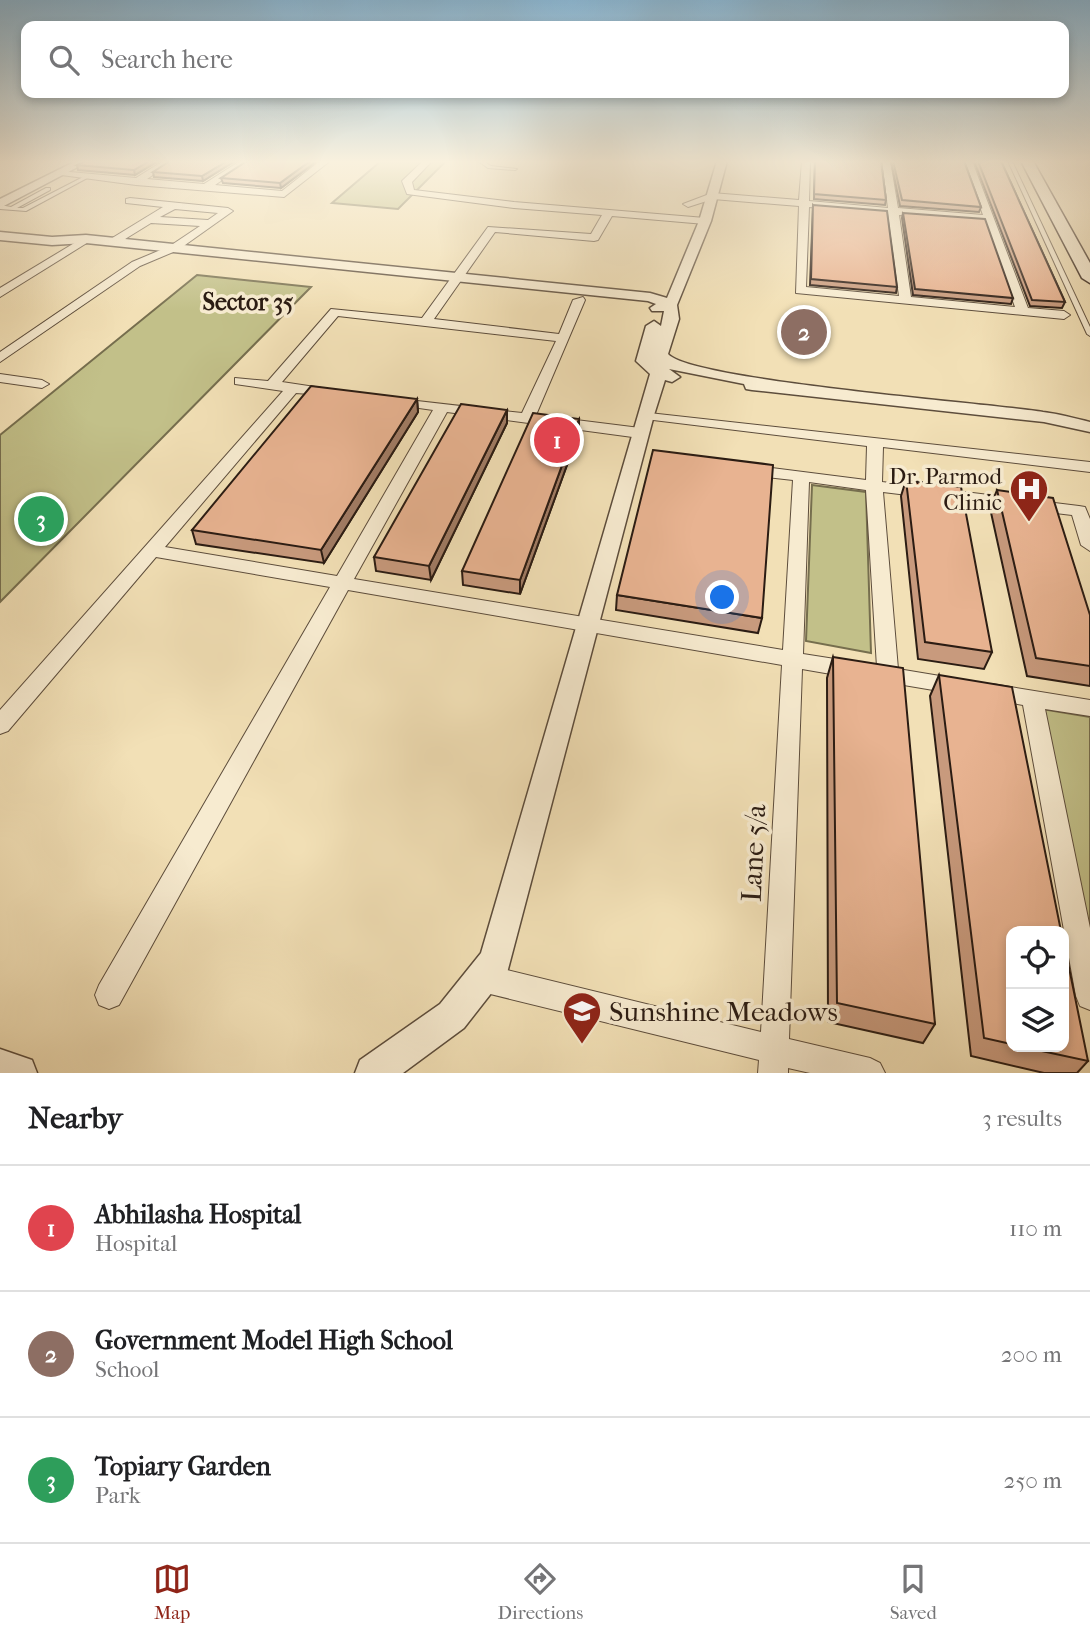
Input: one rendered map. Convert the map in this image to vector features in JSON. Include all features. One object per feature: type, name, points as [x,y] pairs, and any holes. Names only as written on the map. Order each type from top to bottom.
[{"type":"main road","points":[[1054,211],[1090,278]]},
{"type":"main road","points":[[1070,211],[1090,246]]},
{"type":"street","points":[[113,242],[162,211]]},
{"type":"street","points":[[0,358],[136,264],[173,248],[228,211]]},
{"type":"street","points":[[591,211],[705,221]]},
{"type":"street","points":[[708,211],[674,299],[663,306],[659,313],[644,361],[661,367],[674,378],[735,384],[764,383],[1044,417],[1090,427]]},
{"type":"street","points":[[804,211],[800,290],[1065,315]]},
{"type":"street","points":[[895,211],[906,301]]},
{"type":"street","points":[[896,211],[989,219]]},
{"type":"street","points":[[986,211],[1023,311]]},
{"type":"street","points":[[425,323],[459,279],[492,229],[594,238],[609,213]]},
{"type":"street","points":[[148,220],[211,223]]},
{"type":"street","points":[[0,229],[69,239]]},
{"type":"street","points":[[0,236],[52,241],[86,239],[563,289],[663,306]]},
{"type":"street","points":[[0,293],[86,239]]},
{"type":"street","points":[[527,418],[579,300]]},
{"type":"street","points":[[272,385],[335,312],[564,338]]},
{"type":"street","points":[[373,1073],[452,1016],[495,962],[661,367]]},
{"type":"street","points":[[0,378],[42,384]]},
{"type":"street","points":[[240,381],[347,395]]},
{"type":"street","points":[[0,725],[293,388]]},
{"type":"street","points":[[374,398],[527,418],[642,440],[875,442],[1090,467]]},
{"type":"street","points":[[109,995],[442,407]]},
{"type":"street","points":[[1044,417],[1090,418]]},
{"type":"street","points":[[875,442],[874,486],[888,675]]},
{"type":"street","points":[[732,467],[1079,511],[1090,545]]},
{"type":"street","name":"Lane 5/a","points":[[774,1061],[801,477]]},
{"type":"street","points":[[153,551],[1090,708]]},
{"type":"street","points":[[1032,698],[1090,996]]},
{"type":"street","points":[[482,978],[774,1061],[870,1073]]},
{"type":"street","points":[[0,1067],[19,1073]]},
{"type":"lane","points":[[1033,211],[1090,334]]},
{"type":"shaded area","points":[[197,275],[311,287],[0,602],[0,435]]},
{"type":"shaded area","points":[[812,485],[866,492],[871,653],[806,641]]},
{"type":"shaded area","points":[[1042,709],[1090,717],[1090,931]]},
{"type":"building","points":[[813,211],[887,211],[897,287],[811,279]]},
{"type":"building","points":[[997,211],[1024,211],[1065,302],[1032,300]]},
{"type":"building","points":[[903,213],[985,219],[1013,298],[915,289]]},
{"type":"building","points":[[311,386],[417,399],[321,550],[192,530]]},
{"type":"building","points":[[461,404],[507,410],[429,566],[374,557]]},
{"type":"building","points":[[533,413],[579,419],[520,580],[462,571]]},
{"type":"building","points":[[653,450],[773,465],[762,618],[617,595]]},
{"type":"building","points":[[906,480],[961,487],[992,652],[925,642]]},
{"type":"building","points":[[997,490],[1053,498],[1090,615],[1090,666],[1036,658]]},
{"type":"building","points":[[833,657],[903,668],[935,1024],[837,1003]]},
{"type":"building","points":[[939,675],[1012,687],[1060,926],[1006,926],[1006,1043],[984,1038]]},
{"type":"building","points":[[1069,968],[1088,1061],[1046,1052],[1069,1052]]},
{"type":"place","name":"Government Model High School","points":[[804,332]]},
{"type":"place","name":"Abhilasha Hospital","points":[[557,440]]},
{"type":"place","name":"Topiary Garden","points":[[41,519]]},
{"type":"place","name":"Dr. Parmod Clinic","points":[[1029,523]]},
{"type":"place","name":"Sunshine Meadows","points":[[582,1045]]},
{"type":"district","name":"Sector 35","points":[[248,302]]}]
